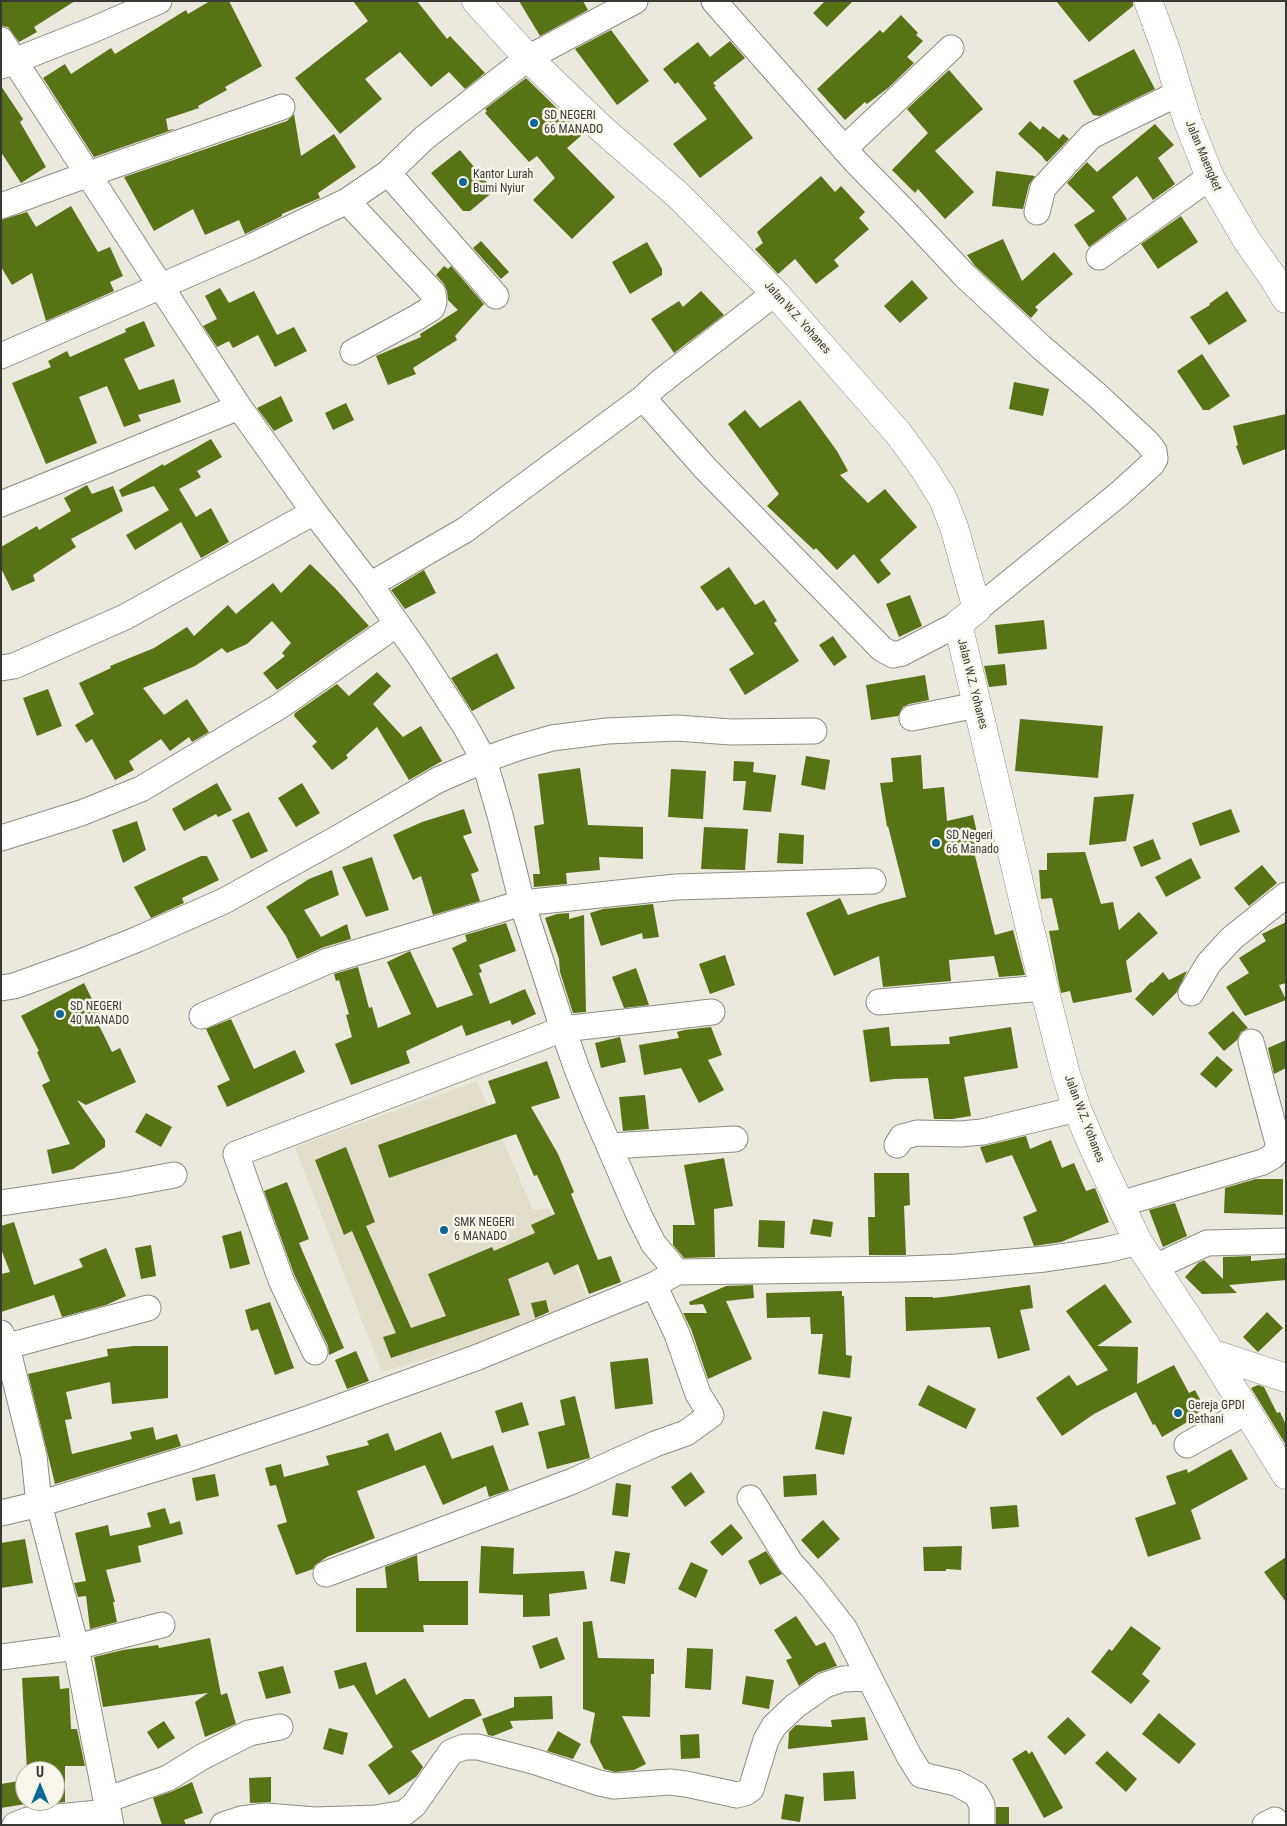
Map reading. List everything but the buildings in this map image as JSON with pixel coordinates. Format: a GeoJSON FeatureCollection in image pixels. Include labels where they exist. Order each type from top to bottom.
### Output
{"type":"FeatureCollection","features":[{"type":"Feature","properties":{"kind":"street"},"geometry":{"type":"LineString","coordinates":[[8,64],[159,1]]}},
{"type":"Feature","properties":{"kind":"street","name":"Jalan W.Z. Yohanes"},"geometry":{"type":"LineString","coordinates":[[476,1],[528,58],[602,129],[679,196],[775,293],[898,433],[943,499],[951,520],[967,616],[977,705],[1044,988],[1065,1071],[1077,1109],[1138,1242],[1211,1353],[1286,1476]]}},
{"type":"Feature","properties":{"kind":"street"},"geometry":{"type":"LineString","coordinates":[[1,356],[253,246],[347,200],[388,173],[424,138],[528,58],[635,1]]}},
{"type":"Feature","properties":{"kind":"street"},"geometry":{"type":"LineString","coordinates":[[643,398],[706,469],[882,649],[893,655],[902,653],[967,616],[1125,488],[1152,464],[1155,458],[1154,451],[1148,443],[965,276],[844,149],[714,1]]}},
{"type":"Feature","properties":{"kind":"street","name":"Jalan Maengket"},"geometry":{"type":"LineString","coordinates":[[1148,1],[1165,47],[1187,119],[1210,178],[1246,239],[1286,299]]}},
{"type":"Feature","properties":{"kind":"street"},"geometry":{"type":"LineString","coordinates":[[1,40],[8,64],[89,174],[239,407],[397,624],[465,726],[484,760],[522,903],[562,1029],[593,1109],[639,1216],[654,1242],[677,1272]]}},
{"type":"Feature","properties":{"kind":"street"},"geometry":{"type":"LineString","coordinates":[[844,149],[951,48]]}},
{"type":"Feature","properties":{"kind":"street"},"geometry":{"type":"LineString","coordinates":[[1037,212],[1043,188],[1091,136],[1179,93]]}},
{"type":"Feature","properties":{"kind":"street"},"geometry":{"type":"LineString","coordinates":[[1,206],[282,107]]}},
{"type":"Feature","properties":{"kind":"street"},"geometry":{"type":"LineString","coordinates":[[388,173],[496,296]]}},
{"type":"Feature","properties":{"kind":"street"},"geometry":{"type":"LineString","coordinates":[[1099,258],[1210,178]]}},
{"type":"Feature","properties":{"kind":"street"},"geometry":{"type":"LineString","coordinates":[[347,200],[432,293],[434,302],[432,308],[353,352]]}},
{"type":"Feature","properties":{"kind":"street"},"geometry":{"type":"LineString","coordinates":[[370,585],[465,530],[643,398],[658,383],[775,293]]}},
{"type":"Feature","properties":{"kind":"street"},"geometry":{"type":"LineString","coordinates":[[1,504],[239,407]]}},
{"type":"Feature","properties":{"kind":"street"},"geometry":{"type":"LineString","coordinates":[[1,668],[14,666],[125,618],[314,512]]}},
{"type":"Feature","properties":{"kind":"street"},"geometry":{"type":"LineString","coordinates":[[1,838],[81,813],[141,790],[280,706],[397,624]]}},
{"type":"Feature","properties":{"kind":"street"},"geometry":{"type":"LineString","coordinates":[[912,718],[977,705]]}},
{"type":"Feature","properties":{"kind":"street"},"geometry":{"type":"LineString","coordinates":[[1,988],[14,986],[70,967],[224,901],[438,780],[484,760],[552,738],[607,731],[677,728],[731,732],[814,731]]}},
{"type":"Feature","properties":{"kind":"street"},"geometry":{"type":"LineString","coordinates":[[202,1016],[328,962],[522,903],[676,887],[873,881]]}},
{"type":"Feature","properties":{"kind":"street"},"geometry":{"type":"LineString","coordinates":[[1191,993],[1209,963],[1232,938],[1286,895]]}},
{"type":"Feature","properties":{"kind":"street"},"geometry":{"type":"LineString","coordinates":[[879,1002],[1044,988]]}},
{"type":"Feature","properties":{"kind":"street"},"geometry":{"type":"LineString","coordinates":[[315,1352],[281,1280],[236,1154],[562,1029],[712,1012]]}},
{"type":"Feature","properties":{"kind":"street"},"geometry":{"type":"LineString","coordinates":[[1120,1204],[1263,1162],[1274,1156],[1278,1142],[1251,1042]]}},
{"type":"Feature","properties":{"kind":"street"},"geometry":{"type":"LineString","coordinates":[[897,1144],[902,1138],[917,1133],[961,1134],[982,1132],[1077,1109]]}},
{"type":"Feature","properties":{"kind":"street"},"geometry":{"type":"LineString","coordinates":[[609,1146],[735,1139]]}},
{"type":"Feature","properties":{"kind":"street"},"geometry":{"type":"LineString","coordinates":[[1,1203],[174,1175]]}},
{"type":"Feature","properties":{"kind":"street"},"geometry":{"type":"LineString","coordinates":[[1155,1267],[1207,1243],[1286,1241]]}},
{"type":"Feature","properties":{"kind":"street"},"geometry":{"type":"LineString","coordinates":[[1,1513],[39,1504],[194,1457],[310,1418],[478,1357],[654,1285],[677,1272],[956,1267],[1046,1259],[1106,1250],[1138,1242]]}},
{"type":"Feature","properties":{"kind":"street"},"geometry":{"type":"LineString","coordinates":[[326,1574],[573,1481],[655,1444],[686,1433],[707,1418],[711,1414],[698,1394],[677,1334],[654,1285]]}},
{"type":"Feature","properties":{"kind":"street"},"geometry":{"type":"LineString","coordinates":[[108,1812],[76,1647],[39,1504],[34,1456],[3,1343],[72,1330],[148,1308]]}},
{"type":"Feature","properties":{"kind":"street"},"geometry":{"type":"LineString","coordinates":[[1211,1353],[1286,1378]]}},
{"type":"Feature","properties":{"kind":"street"},"geometry":{"type":"LineString","coordinates":[[1187,1445],[1246,1412]]}},
{"type":"Feature","properties":{"kind":"street"},"geometry":{"type":"LineString","coordinates":[[750,1498],[790,1562],[844,1628],[921,1775],[956,1783],[976,1794],[982,1805],[982,1825]]}},
{"type":"Feature","properties":{"kind":"street"},"geometry":{"type":"LineString","coordinates":[[1,1657],[76,1647],[162,1625]]}},
{"type":"Feature","properties":{"kind":"street"},"geometry":{"type":"LineString","coordinates":[[223,1825],[241,1819],[266,1816],[315,1820],[376,1818],[404,1813],[414,1805],[451,1752],[464,1747],[478,1747],[536,1762],[599,1783],[614,1786],[670,1782],[737,1795],[751,1789],[766,1740],[774,1726],[795,1706],[824,1685],[843,1679],[869,1678]]}},
{"type":"Feature","properties":{"kind":"street"},"geometry":{"type":"LineString","coordinates":[[16,1825],[28,1820],[108,1812],[202,1757],[249,1734],[280,1727]]}},
{"type":"Feature","properties":{"kind":"shaded area","name":"SMK NEGERI 6 MANADO"},"geometry":{"type":"Polygon","coordinates":[[[477,1081],[533,1210],[549,1208],[573,1260],[595,1318],[515,1332],[382,1372],[295,1147],[477,1081]],[[483,1108],[378,1144],[389,1178],[495,1142],[483,1108]],[[346,1147],[315,1160],[344,1234],[375,1222],[346,1147]],[[548,1218],[531,1225],[554,1275],[548,1218]],[[522,1239],[500,1248],[513,1277],[535,1267],[522,1239]],[[374,1244],[360,1250],[392,1322],[406,1316],[374,1244]],[[492,1247],[429,1274],[506,1277],[492,1247]],[[513,1294],[384,1337],[391,1358],[520,1315],[513,1294]],[[546,1300],[531,1303],[537,1327],[552,1323],[546,1300]]]}},
{"type":"Feature","properties":{"kind":"place","name":"SD NEGERI 66 MANADO"},"geometry":{"type":"Point","coordinates":[534,123]}},
{"type":"Feature","properties":{"kind":"place","name":"Kantor Lurah Bumi Nyiur"},"geometry":{"type":"Point","coordinates":[463,182]}},
{"type":"Feature","properties":{"kind":"place","name":"SD Negeri 66 Manado"},"geometry":{"type":"Point","coordinates":[936,843]}},
{"type":"Feature","properties":{"kind":"place","name":"SD NEGERI 40 MANADO"},"geometry":{"type":"Point","coordinates":[60,1014]}},
{"type":"Feature","properties":{"kind":"place","name":"SMK NEGERI 6 MANADO"},"geometry":{"type":"Point","coordinates":[444,1230]}},
{"type":"Feature","properties":{"kind":"place","name":"Gereja GPDI Bethani"},"geometry":{"type":"Point","coordinates":[1178,1413]}}]}
